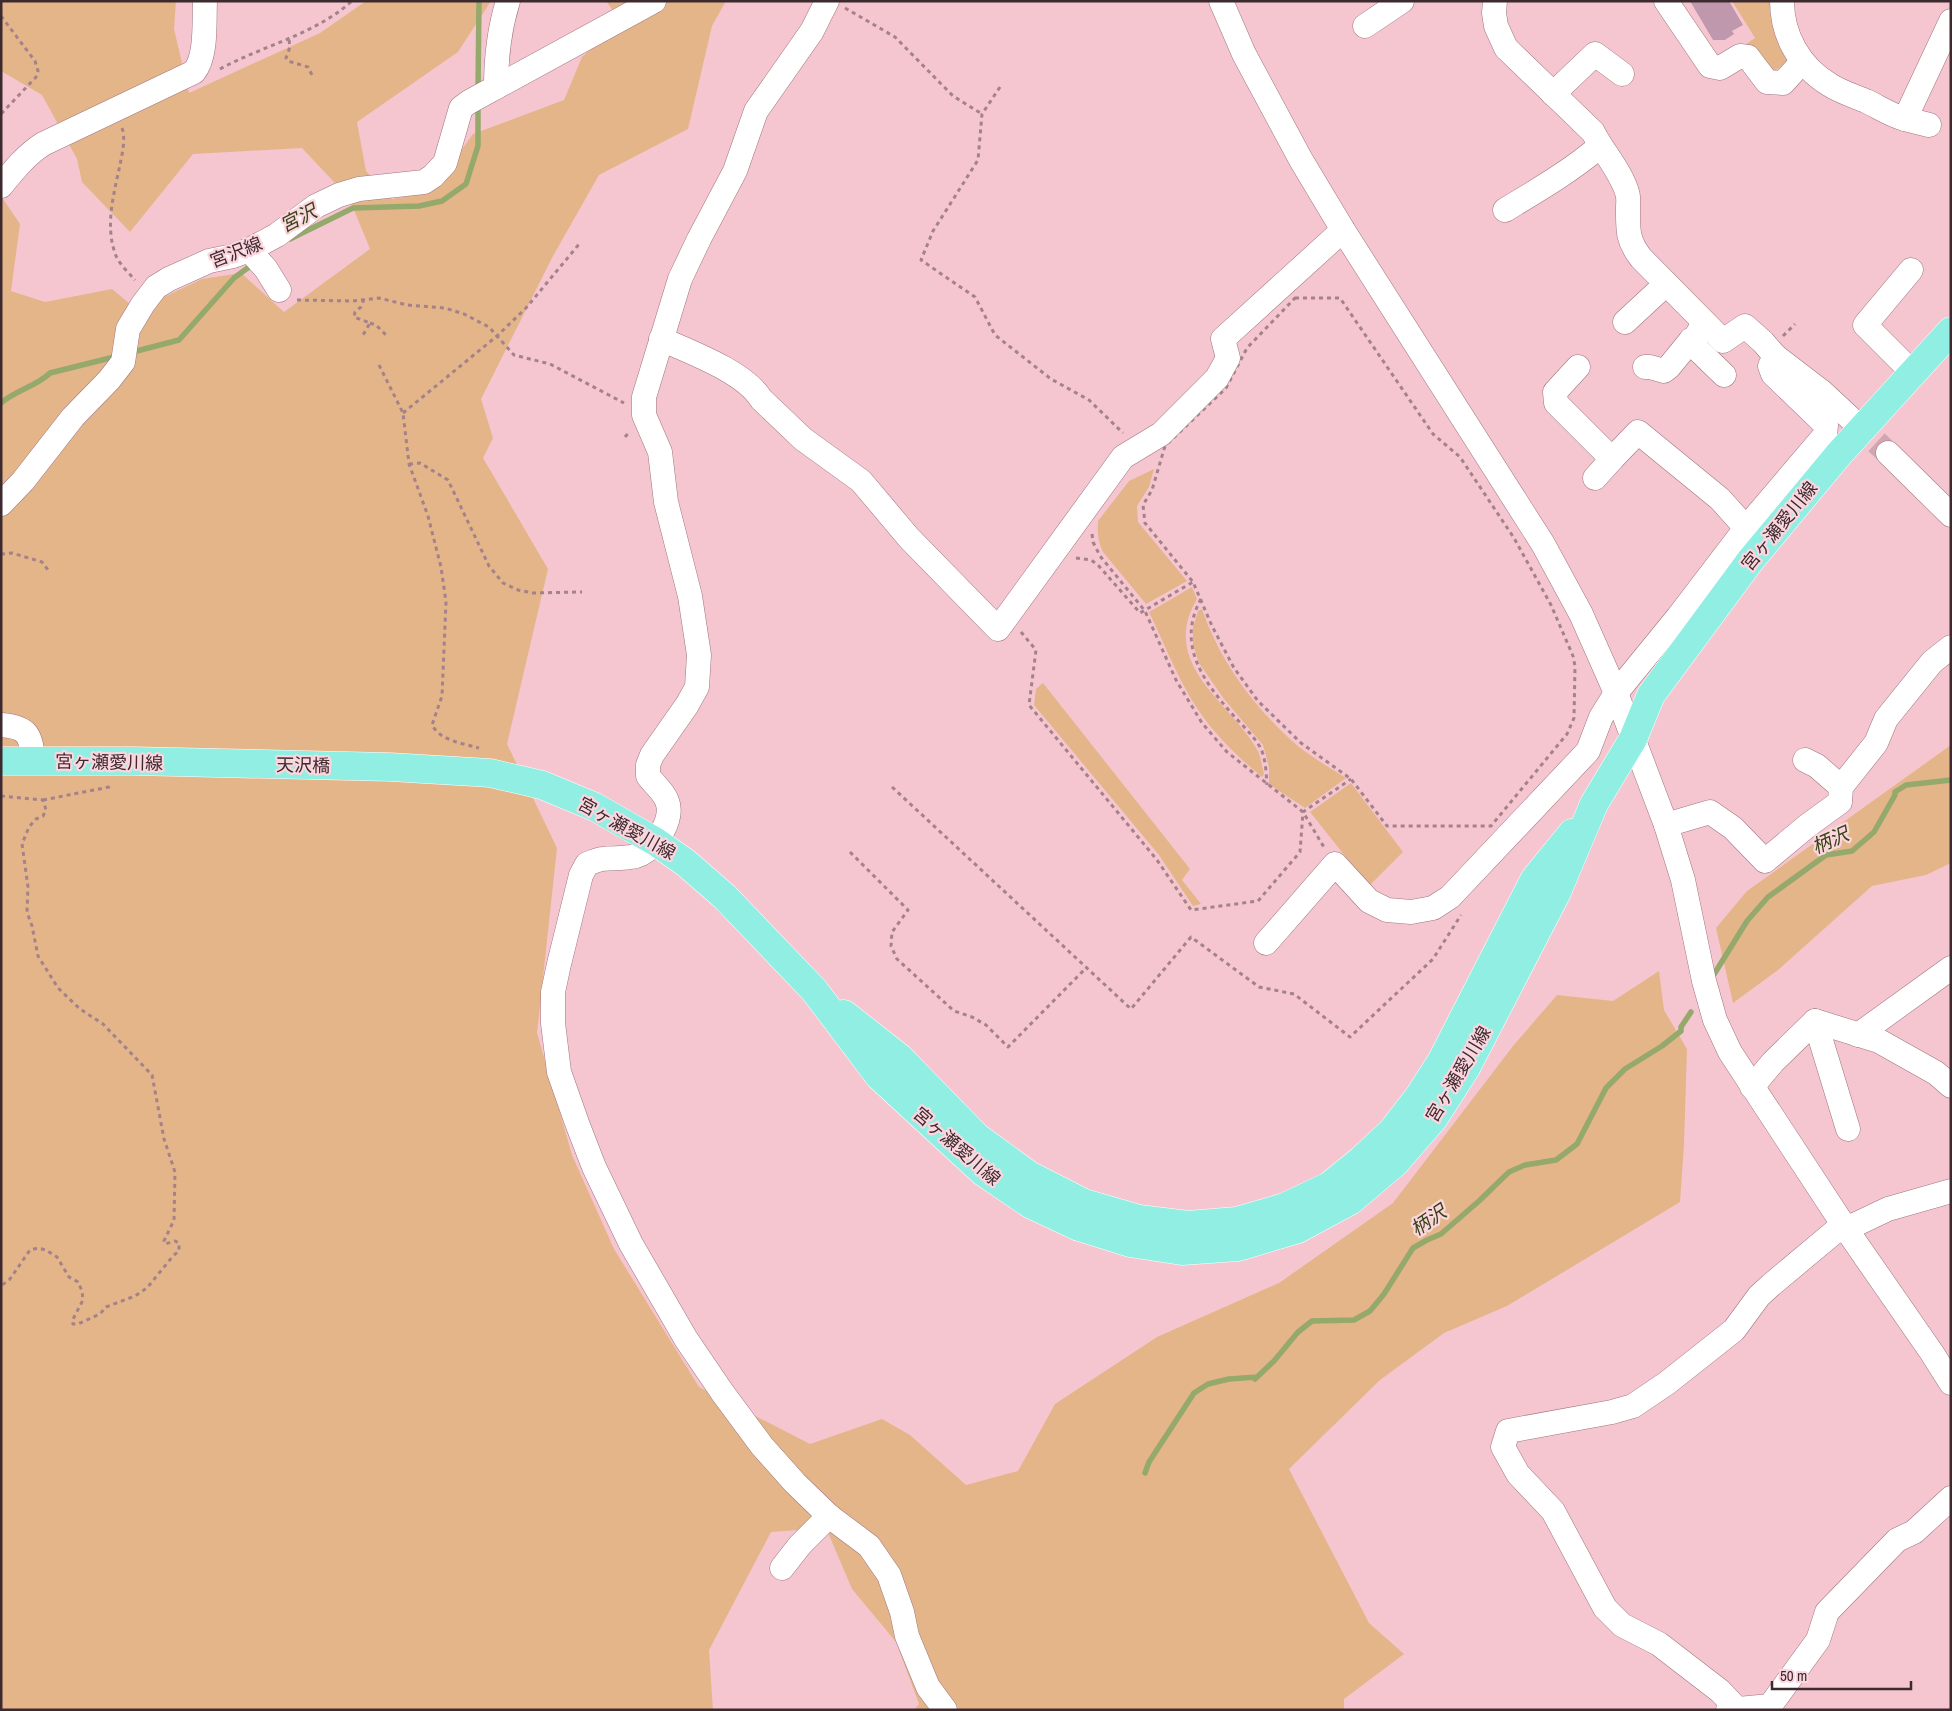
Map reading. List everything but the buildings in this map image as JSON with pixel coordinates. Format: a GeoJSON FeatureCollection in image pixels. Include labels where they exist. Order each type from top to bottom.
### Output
{"type":"FeatureCollection","features":[{"type":"Feature","properties":{"kind":"main road","name":"宮ヶ瀬愛川線"},"geometry":{"type":"LineString","coordinates":[[390,767],[490,773],[542,785],[595,807],[656,842],[686,862],[725,896],[814,990],[879,1076],[983,1172],[1030,1204],[1079,1227],[1130,1243],[1182,1251],[1238,1247],[1298,1229],[1350,1201],[1395,1163],[1434,1118],[1466,1068],[1557,892],[1594,804],[1633,739],[1651,695],[1750,561],[1835,441],[1913,373],[1951,332]]}},
{"type":"Feature","properties":{"kind":"main road","name":"宮ヶ瀬愛川線"},"geometry":{"type":"LineString","coordinates":[[1633,739],[1767,569],[1861,454],[1951,352]]}},
{"type":"Feature","properties":{"kind":"main road","name":"宮ヶ瀬愛川線"},"geometry":{"type":"LineString","coordinates":[[1,761],[216,764]]}},
{"type":"Feature","properties":{"kind":"main road","name":"天沢橋"},"geometry":{"type":"LineString","coordinates":[[216,764],[390,767]]}},
{"type":"Feature","properties":{"kind":"street"},"geometry":{"type":"LineString","coordinates":[[1,186],[31,151],[194,72],[200,65],[202,55],[204,1]]}},
{"type":"Feature","properties":{"kind":"street"},"geometry":{"type":"LineString","coordinates":[[496,87],[496,62],[500,32],[508,1]]}},
{"type":"Feature","properties":{"kind":"street","name":"宮沢線"},"geometry":{"type":"LineString","coordinates":[[1,504],[23,482],[73,417],[109,380],[123,362],[128,329],[156,287],[168,279],[209,261],[233,256],[249,250],[277,235],[316,206],[339,195],[359,189],[424,182],[433,176],[445,163],[461,108],[654,1]]}},
{"type":"Feature","properties":{"kind":"street"},"geometry":{"type":"LineString","coordinates":[[1373,14],[1402,1]]}},
{"type":"Feature","properties":{"kind":"street"},"geometry":{"type":"LineString","coordinates":[[1494,1],[1496,26],[1506,48],[1593,132],[1600,146],[1607,154],[1628,194],[1628,236],[1632,247],[1666,284],[1697,332],[1723,341],[1745,326],[1775,356],[1822,392],[1850,418]]}},
{"type":"Feature","properties":{"kind":"street"},"geometry":{"type":"LineString","coordinates":[[1666,1],[1710,66],[1720,68],[1740,56],[1748,58],[1767,82],[1783,83],[1802,62]]}},
{"type":"Feature","properties":{"kind":"street"},"geometry":{"type":"LineString","coordinates":[[1782,1],[1782,15],[1786,30],[1792,46],[1802,62],[1830,85],[1893,116],[1929,124]]}},
{"type":"Feature","properties":{"kind":"street"},"geometry":{"type":"LineString","coordinates":[[834,4],[756,111],[735,171],[698,238],[680,279],[644,397],[644,415],[660,452],[666,502],[690,596],[698,656],[697,687],[687,705],[652,755],[648,765],[648,776],[666,799],[670,808],[666,823],[656,842],[642,854],[622,859],[604,859],[587,864],[581,875],[553,992],[553,1023],[559,1072],[576,1123],[594,1167],[631,1244],[686,1339],[762,1446],[795,1483],[829,1516],[869,1546],[889,1575],[902,1612],[907,1636],[928,1687],[939,1707]]}},
{"type":"Feature","properties":{"kind":"street"},"geometry":{"type":"LineString","coordinates":[[1229,5],[1244,54],[1274,112],[1343,230],[1543,544],[1581,614],[1616,692],[1666,825],[1682,880],[1704,981],[1715,1020],[1730,1052],[1951,1384]]}},
{"type":"Feature","properties":{"kind":"street"},"geometry":{"type":"LineString","coordinates":[[1904,119],[1951,21]]}},
{"type":"Feature","properties":{"kind":"street"},"geometry":{"type":"LineString","coordinates":[[1553,94],[1595,54],[1622,74]]}},
{"type":"Feature","properties":{"kind":"street"},"geometry":{"type":"LineString","coordinates":[[1512,198],[1588,157],[1600,146]]}},
{"type":"Feature","properties":{"kind":"street"},"geometry":{"type":"LineString","coordinates":[[661,339],[710,361],[737,376],[803,438],[861,481],[909,538],[998,629],[1123,457],[1161,434],[1217,378],[1228,358],[1223,339],[1343,230]]}},
{"type":"Feature","properties":{"kind":"street"},"geometry":{"type":"LineString","coordinates":[[249,250],[266,269],[280,290]]}},
{"type":"Feature","properties":{"kind":"street"},"geometry":{"type":"LineString","coordinates":[[1899,278],[1865,325],[1913,373]]}},
{"type":"Feature","properties":{"kind":"street"},"geometry":{"type":"LineString","coordinates":[[1625,322],[1666,284]]}},
{"type":"Feature","properties":{"kind":"street"},"geometry":{"type":"LineString","coordinates":[[1645,367],[1650,366],[1664,370],[1697,332]]}},
{"type":"Feature","properties":{"kind":"street"},"geometry":{"type":"LineString","coordinates":[[1697,332],[1693,346],[1724,375]]}},
{"type":"Feature","properties":{"kind":"street"},"geometry":{"type":"LineString","coordinates":[[1266,943],[1335,864],[1369,900],[1387,910],[1411,912],[1433,908],[1450,896],[1588,751],[1601,717],[1616,692],[1678,617],[1746,528],[1835,441],[1826,425],[1773,374],[1770,366],[1775,356]]}},
{"type":"Feature","properties":{"kind":"street"},"geometry":{"type":"LineString","coordinates":[[1567,372],[1556,392],[1556,403],[1612,459]]}},
{"type":"Feature","properties":{"kind":"street"},"geometry":{"type":"LineString","coordinates":[[1595,478],[1638,432],[1687,461],[1746,528]]}},
{"type":"Feature","properties":{"kind":"street"},"geometry":{"type":"LineString","coordinates":[[1888,453],[1951,515]]}},
{"type":"Feature","properties":{"kind":"street"},"geometry":{"type":"LineString","coordinates":[[1666,825],[1710,812],[1733,828],[1765,861],[1807,826],[1840,802],[1841,787],[1876,743],[1886,719],[1932,662],[1948,654]]}},
{"type":"Feature","properties":{"kind":"street"},"geometry":{"type":"LineString","coordinates":[[1,725],[14,726],[24,730],[31,740],[33,761]]}},
{"type":"Feature","properties":{"kind":"street"},"geometry":{"type":"LineString","coordinates":[[1805,760],[1817,766],[1841,787]]}},
{"type":"Feature","properties":{"kind":"street"},"geometry":{"type":"LineString","coordinates":[[1858,1035],[1951,968]]}},
{"type":"Feature","properties":{"kind":"street"},"geometry":{"type":"LineString","coordinates":[[1752,1087],[1773,1062],[1815,1021]]}},
{"type":"Feature","properties":{"kind":"street"},"geometry":{"type":"LineString","coordinates":[[1815,1021],[1878,1041],[1936,1073],[1951,1086]]}},
{"type":"Feature","properties":{"kind":"street"},"geometry":{"type":"LineString","coordinates":[[1815,1021],[1848,1129]]}},
{"type":"Feature","properties":{"kind":"street"},"geometry":{"type":"LineString","coordinates":[[1951,1191],[1888,1209],[1845,1226],[1759,1296],[1734,1330],[1660,1388],[1633,1406],[1612,1412],[1508,1432],[1503,1447],[1518,1474],[1553,1511],[1606,1608],[1622,1625],[1659,1644],[1720,1691],[1734,1710],[1770,1706],[1818,1640],[1827,1612],[1871,1555],[1914,1532],[1951,1498]]}},
{"type":"Feature","properties":{"kind":"street"},"geometry":{"type":"LineString","coordinates":[[782,1568],[800,1545],[829,1516]]}},
{"type":"Feature","properties":{"kind":"path"},"geometry":{"type":"LineString","coordinates":[[200,65],[220,69],[238,59],[288,40],[323,23],[352,1]]}},
{"type":"Feature","properties":{"kind":"path"},"geometry":{"type":"LineString","coordinates":[[834,4],[895,37],[953,96],[982,114]]}},
{"type":"Feature","properties":{"kind":"path"},"geometry":{"type":"LineString","coordinates":[[1,16],[35,62],[38,76],[1,114]]}},
{"type":"Feature","properties":{"kind":"path"},"geometry":{"type":"LineString","coordinates":[[288,40],[290,47],[286,58],[288,62],[308,67],[312,75]]}},
{"type":"Feature","properties":{"kind":"path"},"geometry":{"type":"LineString","coordinates":[[1000,87],[982,114],[978,160],[933,231],[921,260],[975,297],[995,335],[1051,378],[1089,400],[1138,447]]}},
{"type":"Feature","properties":{"kind":"path"},"geometry":{"type":"LineString","coordinates":[[114,110],[124,134],[111,208],[112,238],[115,254],[140,286],[151,294]]}},
{"type":"Feature","properties":{"kind":"path"},"geometry":{"type":"LineString","coordinates":[[403,414],[497,336],[526,308],[580,243]]}},
{"type":"Feature","properties":{"kind":"path"},"geometry":{"type":"LineString","coordinates":[[280,290],[291,300],[321,301],[379,298],[407,305],[445,308],[464,314],[489,327],[514,355],[550,364],[634,408],[644,411]]}},
{"type":"Feature","properties":{"kind":"path"},"geometry":{"type":"LineString","coordinates":[[1296,298],[1340,298],[1433,434],[1460,457],[1514,538],[1551,605],[1573,656],[1575,666],[1574,718],[1567,734],[1491,826],[1387,826],[1351,779],[1300,743],[1258,701],[1234,668],[1212,626],[1193,582],[1145,524],[1143,505],[1152,490],[1165,446],[1226,388],[1247,348],[1296,298]]}},
{"type":"Feature","properties":{"kind":"path"},"geometry":{"type":"LineString","coordinates":[[364,300],[361,307],[355,312],[354,317],[376,325],[386,335]]}},
{"type":"Feature","properties":{"kind":"path"},"geometry":{"type":"LineString","coordinates":[[364,338],[363,335],[370,323]]}},
{"type":"Feature","properties":{"kind":"path"},"geometry":{"type":"LineString","coordinates":[[379,365],[403,414],[409,464],[428,516],[441,567],[446,602],[442,696],[432,725],[437,733],[443,737],[488,750]]}},
{"type":"Feature","properties":{"kind":"path"},"geometry":{"type":"LineString","coordinates":[[1152,466],[1161,462]]}},
{"type":"Feature","properties":{"kind":"path"},"geometry":{"type":"LineString","coordinates":[[409,464],[420,463],[448,480],[489,566],[502,582],[518,590],[533,593],[582,592]]}},
{"type":"Feature","properties":{"kind":"path"},"geometry":{"type":"LineString","coordinates":[[1091,530],[1093,542],[1100,556],[1145,611],[1176,680],[1202,722],[1227,752],[1303,812],[1335,864]]}},
{"type":"Feature","properties":{"kind":"path"},"geometry":{"type":"LineString","coordinates":[[1,554],[12,552],[42,562],[48,570]]}},
{"type":"Feature","properties":{"kind":"path"},"geometry":{"type":"LineString","coordinates":[[1069,559],[1091,560],[1098,565],[1140,613],[1193,582]]}},
{"type":"Feature","properties":{"kind":"path"},"geometry":{"type":"LineString","coordinates":[[1201,599],[1194,611],[1190,626],[1191,645],[1197,664],[1221,701],[1261,748],[1266,767],[1267,785]]}},
{"type":"Feature","properties":{"kind":"path"},"geometry":{"type":"LineString","coordinates":[[1017,627],[1036,650],[1029,705],[1156,860],[1191,910],[1258,902],[1300,852],[1303,812]]}},
{"type":"Feature","properties":{"kind":"path"},"geometry":{"type":"LineString","coordinates":[[1,796],[43,800],[109,787],[133,762]]}},
{"type":"Feature","properties":{"kind":"path"},"geometry":{"type":"LineString","coordinates":[[1303,812],[1351,779]]}},
{"type":"Feature","properties":{"kind":"path"},"geometry":{"type":"LineString","coordinates":[[892,787],[1130,1009],[1191,937],[1259,987],[1294,994],[1350,1036],[1433,959],[1466,909]]}},
{"type":"Feature","properties":{"kind":"path"},"geometry":{"type":"LineString","coordinates":[[1,1286],[10,1279],[30,1250],[38,1248],[46,1250],[57,1258],[69,1277],[78,1282],[83,1300],[72,1321],[73,1324],[78,1324],[100,1314],[106,1307],[128,1299],[147,1288],[179,1251],[179,1243],[175,1241],[165,1244],[164,1241],[174,1220],[175,1172],[164,1138],[152,1075],[103,1024],[80,1009],[58,988],[38,956],[27,912],[28,887],[22,844],[29,827],[36,819],[43,816],[46,810],[43,800]]}},
{"type":"Feature","properties":{"kind":"path"},"geometry":{"type":"LineString","coordinates":[[850,852],[908,910],[892,932],[890,946],[897,959],[954,1010],[986,1025],[1008,1047],[1086,968]]}},
{"type":"Feature","properties":{"kind":"shaded area"},"geometry":{"type":"Polygon","coordinates":[[[1,1],[176,1],[174,29],[189,93],[320,33],[366,1],[491,1],[458,52],[357,122],[366,171],[392,199],[431,192],[473,134],[564,100],[582,57],[621,22],[606,1],[726,1],[712,26],[688,129],[599,175],[553,256],[481,399],[493,438],[483,458],[548,569],[507,744],[557,848],[537,1033],[572,1155],[614,1249],[699,1387],[810,1444],[882,1419],[910,1435],[966,1485],[1018,1471],[1055,1404],[1157,1337],[1279,1283],[1393,1203],[1513,1046],[1557,995],[1613,1001],[1659,971],[1664,1010],[1687,1049],[1680,1202],[1507,1306],[1444,1333],[1380,1380],[1289,1469],[1369,1623],[1404,1654],[1344,1699],[1344,1710],[914,1710],[919,1704],[896,1642],[852,1589],[826,1528],[771,1532],[709,1650],[713,1710],[1,1710],[1,196],[20,224],[11,291],[45,302],[112,289],[142,314],[164,297],[202,279],[241,273],[284,312],[370,249],[349,198],[302,148],[193,154],[130,232],[82,182],[77,159],[42,95],[1,71],[1,1]]]}},
{"type":"Feature","properties":{"kind":"shaded area"},"geometry":{"type":"Polygon","coordinates":[[[1732,1],[1777,1],[1792,57],[1774,72],[1768,72],[1746,44],[1755,38],[1732,1]]]}},
{"type":"Feature","properties":{"kind":"shaded area"},"geometry":{"type":"Polygon","coordinates":[[[1154,469],[1149,487],[1137,506],[1138,522],[1187,581],[1146,604],[1103,552],[1099,541],[1098,521],[1129,481],[1154,469]]]}},
{"type":"Feature","properties":{"kind":"shaded area"},"geometry":{"type":"Polygon","coordinates":[[[1192,587],[1197,599],[1187,622],[1186,644],[1192,663],[1203,681],[1246,733],[1258,751],[1264,774],[1262,777],[1226,744],[1198,710],[1175,669],[1149,612],[1192,587]]]}},
{"type":"Feature","properties":{"kind":"shaded area"},"geometry":{"type":"Polygon","coordinates":[[[1202,609],[1229,666],[1254,701],[1298,746],[1346,778],[1305,808],[1269,784],[1269,767],[1263,745],[1224,699],[1199,663],[1193,645],[1193,627],[1198,611],[1202,609]]]}},
{"type":"Feature","properties":{"kind":"shaded area"},"geometry":{"type":"Polygon","coordinates":[[[1043,683],[1190,869],[1182,880],[1201,904],[1193,906],[1159,855],[1034,705],[1036,689],[1043,683]]]}},
{"type":"Feature","properties":{"kind":"shaded area"},"geometry":{"type":"Polygon","coordinates":[[[1951,745],[1951,863],[1926,875],[1872,886],[1778,970],[1733,1003],[1716,928],[1747,891],[1951,745]]]}},
{"type":"Feature","properties":{"kind":"shaded area"},"geometry":{"type":"Polygon","coordinates":[[[1351,783],[1403,852],[1369,886],[1310,812],[1351,783]]]}},
{"type":"Feature","properties":{"kind":"waterway","name":"宮沢"},"geometry":{"type":"LineString","coordinates":[[478,91],[479,1]]}},
{"type":"Feature","properties":{"kind":"waterway","name":"宮沢"},"geometry":{"type":"LineString","coordinates":[[290,239],[353,208],[419,206],[442,201],[466,184],[478,146],[478,103]]}},
{"type":"Feature","properties":{"kind":"waterway","name":"宮沢"},"geometry":{"type":"LineString","coordinates":[[129,353],[179,340],[234,278],[253,264]]}},
{"type":"Feature","properties":{"kind":"waterway","name":"宮沢"},"geometry":{"type":"LineString","coordinates":[[1,403],[50,373],[118,356]]}},
{"type":"Feature","properties":{"kind":"waterway","name":"柄沢"},"geometry":{"type":"LineString","coordinates":[[1713,976],[1747,921],[1768,897],[1826,855],[1852,851],[1874,832],[1895,792],[1906,785],[1951,780]]}},
{"type":"Feature","properties":{"kind":"waterway","name":"柄沢"},"geometry":{"type":"LineString","coordinates":[[1145,1473],[1149,1462],[1194,1393],[1208,1384],[1229,1379],[1257,1377],[1255,1379],[1274,1361],[1298,1332],[1312,1321],[1354,1320],[1370,1311],[1384,1294],[1413,1248],[1441,1234],[1509,1172],[1525,1165],[1556,1160],[1577,1144],[1606,1088],[1625,1069],[1662,1046],[1681,1031],[1681,1027],[1691,1012]]}},
{"type":"Feature","properties":{"kind":"tunnel"},"geometry":{"type":"LineString","coordinates":[[1850,418],[1888,453]]}}]}
